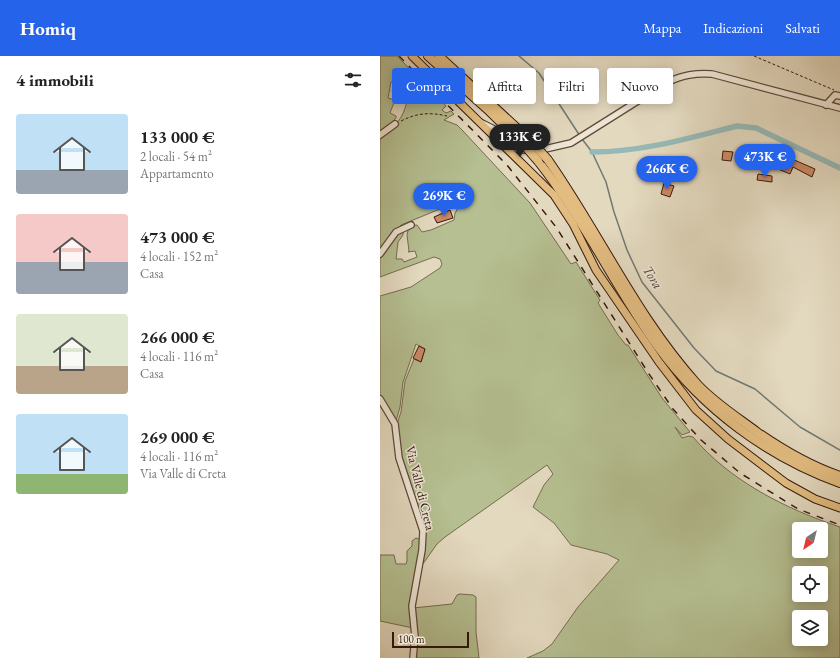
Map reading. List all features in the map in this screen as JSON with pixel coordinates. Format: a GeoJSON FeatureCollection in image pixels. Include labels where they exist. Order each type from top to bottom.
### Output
{"type":"FeatureCollection","features":[{"type":"Feature","properties":{"kind":"highway"},"geometry":{"type":"LineString","coordinates":[[428,56],[487,109],[548,160],[584,213],[642,311],[661,339],[699,385],[724,408],[776,446],[814,466],[840,476]]}},
{"type":"Feature","properties":{"kind":"highway"},"geometry":{"type":"LineString","coordinates":[[439,56],[528,144],[538,161],[565,197],[659,348],[698,394],[724,417],[758,441],[808,470],[840,483]]}},
{"type":"Feature","properties":{"kind":"main road"},"geometry":{"type":"LineString","coordinates":[[412,56],[554,195],[573,224],[596,270],[659,362],[696,410],[728,439],[786,483],[815,499],[840,508]]}},
{"type":"Feature","properties":{"kind":"street"},"geometry":{"type":"LineString","coordinates":[[479,121],[494,128],[517,149],[545,149],[570,142],[668,82],[691,74],[712,74],[840,108]]}},
{"type":"Feature","properties":{"kind":"street"},"geometry":{"type":"LineString","coordinates":[[826,105],[835,95],[839,94]]}},
{"type":"Feature","properties":{"kind":"street"},"geometry":{"type":"LineString","coordinates":[[380,135],[395,124]]}},
{"type":"Feature","properties":{"kind":"street"},"geometry":{"type":"LineString","coordinates":[[380,254],[396,232],[411,225]]}},
{"type":"Feature","properties":{"kind":"street","name":"Via Valle di Creta"},"geometry":{"type":"LineString","coordinates":[[380,399],[394,424],[399,458],[422,531],[422,550],[412,606],[415,637],[413,658]]}},
{"type":"Feature","properties":{"kind":"path"},"geometry":{"type":"LineString","coordinates":[[754,56],[839,94]]}},
{"type":"Feature","properties":{"kind":"path"},"geometry":{"type":"LineString","coordinates":[[395,124],[413,115],[429,112],[447,116]]}},
{"type":"Feature","properties":{"kind":"green space"},"geometry":{"type":"Polygon","coordinates":[[[380,56],[397,56],[409,68],[392,68],[392,82],[388,98],[392,99],[392,104],[393,104],[390,113],[396,116],[396,118],[380,134],[380,56]]]}},
{"type":"Feature","properties":{"kind":"green space"},"geometry":{"type":"Polygon","coordinates":[[[406,104],[444,104],[446,106],[442,110],[446,113],[451,111],[454,114],[444,120],[457,125],[530,203],[571,264],[576,262],[600,300],[598,303],[618,335],[626,345],[628,345],[662,398],[690,432],[682,435],[675,427],[682,438],[689,436],[693,437],[724,467],[760,492],[799,512],[826,522],[792,522],[792,558],[828,558],[828,523],[840,527],[840,658],[527,658],[543,651],[552,644],[578,607],[619,560],[607,554],[571,545],[554,523],[533,507],[544,485],[553,474],[547,465],[445,537],[437,544],[420,568],[423,541],[401,461],[396,427],[401,412],[405,381],[414,359],[421,362],[425,349],[416,344],[403,382],[400,407],[396,421],[380,399],[380,296],[411,287],[440,268],[442,264],[440,259],[434,257],[380,277],[380,251],[403,227],[403,235],[398,242],[396,259],[402,259],[404,262],[417,257],[415,251],[408,252],[407,235],[409,226],[417,225],[422,232],[431,230],[454,220],[455,213],[458,208],[452,204],[401,225],[380,248],[380,137],[397,123],[406,104]]]}},
{"type":"Feature","properties":{"kind":"green space"},"geometry":{"type":"Polygon","coordinates":[[[416,538],[421,540],[419,562],[410,606],[413,628],[380,621],[380,555],[394,555],[396,564],[406,564],[407,551],[412,546],[412,541],[416,538]]]}},
{"type":"Feature","properties":{"kind":"green space"},"geometry":{"type":"Polygon","coordinates":[[[457,595],[473,595],[476,597],[476,632],[479,658],[415,658],[413,608],[452,604],[457,595]]]}},
{"type":"Feature","properties":{"kind":"building"},"geometry":{"type":"Polygon","coordinates":[[[723,151],[733,152],[731,161],[722,160],[723,151]]]}},
{"type":"Feature","properties":{"kind":"building"},"geometry":{"type":"Polygon","coordinates":[[[775,156],[791,162],[792,159],[815,169],[812,177],[793,167],[790,174],[771,166],[775,156]]]}},
{"type":"Feature","properties":{"kind":"building"},"geometry":{"type":"Polygon","coordinates":[[[758,174],[772,176],[772,182],[757,180],[758,174]]]}},
{"type":"Feature","properties":{"kind":"building"},"geometry":{"type":"Polygon","coordinates":[[[664,183],[674,186],[670,197],[661,194],[664,183]]]}},
{"type":"Feature","properties":{"kind":"building"},"geometry":{"type":"Polygon","coordinates":[[[450,210],[453,218],[437,223],[434,217],[450,210]]]}},
{"type":"Feature","properties":{"kind":"building"},"geometry":{"type":"Polygon","coordinates":[[[419,346],[425,349],[421,362],[413,358],[419,346]]]}},
{"type":"Feature","properties":{"kind":"waterway","name":"Tora"},"geometry":{"type":"LineString","coordinates":[[519,56],[539,73],[580,136]]}},
{"type":"Feature","properties":{"kind":"waterway"},"geometry":{"type":"LineString","coordinates":[[592,152],[629,150],[647,147],[683,140],[737,126],[756,128],[840,168]]}},
{"type":"Feature","properties":{"kind":"waterway","name":"Tora"},"geometry":{"type":"LineString","coordinates":[[582,139],[592,152],[606,182],[614,212],[627,250],[642,282],[694,348],[716,371],[755,389],[800,427],[840,450]]}},
{"type":"Feature","properties":{"kind":"railway"},"geometry":{"type":"LineString","coordinates":[[399,56],[507,165],[556,227],[649,374],[673,409],[701,440],[740,473],[798,509],[840,525]]}}]}
